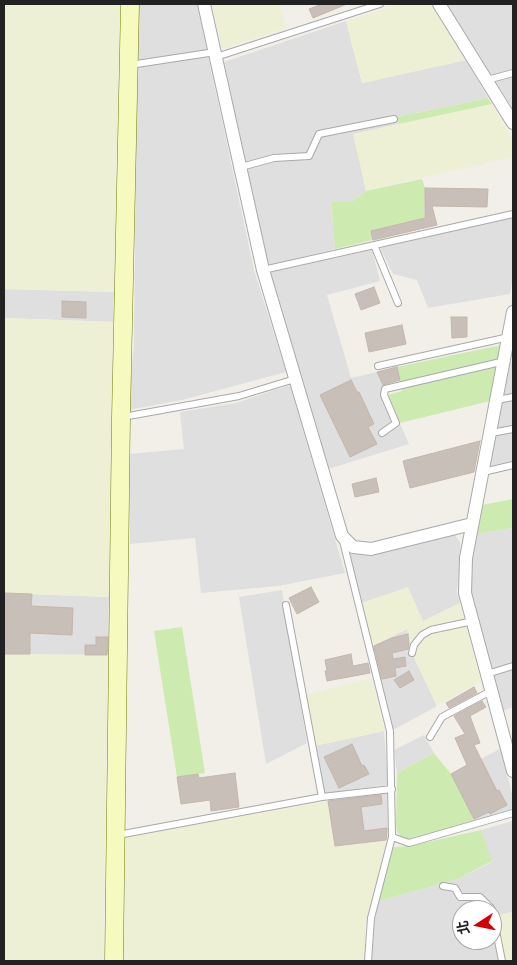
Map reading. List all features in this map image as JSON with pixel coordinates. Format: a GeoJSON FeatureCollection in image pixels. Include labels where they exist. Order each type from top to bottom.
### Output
{"type":"FeatureCollection","features":[{"type":"Feature","properties":{"kind":"street"},"geometry":{"type":"LineString","coordinates":[[114,961],[121,417],[130,4]]}},
{"type":"Feature","properties":{"kind":"street"},"geometry":{"type":"LineString","coordinates":[[204,4],[263,270],[342,536],[353,547],[371,549],[472,524]]}},
{"type":"Feature","properties":{"kind":"street"},"geometry":{"type":"LineString","coordinates":[[439,4],[513,123]]}},
{"type":"Feature","properties":{"kind":"street"},"geometry":{"type":"LineString","coordinates":[[513,312],[505,362],[466,558],[465,593],[491,690],[511,751],[513,771]]}},
{"type":"Feature","properties":{"kind":"lane"},"geometry":{"type":"LineString","coordinates":[[130,65],[216,55],[380,4]]}},
{"type":"Feature","properties":{"kind":"lane"},"geometry":{"type":"LineString","coordinates":[[487,80],[513,73]]}},
{"type":"Feature","properties":{"kind":"lane"},"geometry":{"type":"LineString","coordinates":[[240,167],[274,158],[309,156],[319,134],[394,119]]}},
{"type":"Feature","properties":{"kind":"lane"},"geometry":{"type":"LineString","coordinates":[[263,270],[513,214]]}},
{"type":"Feature","properties":{"kind":"lane"},"geometry":{"type":"LineString","coordinates":[[374,245],[398,303]]}},
{"type":"Feature","properties":{"kind":"lane"},"geometry":{"type":"LineString","coordinates":[[378,366],[509,337]]}},
{"type":"Feature","properties":{"kind":"lane"},"geometry":{"type":"LineString","coordinates":[[382,433],[396,423],[384,395],[385,390],[505,362]]}},
{"type":"Feature","properties":{"kind":"lane"},"geometry":{"type":"LineString","coordinates":[[121,417],[238,396],[295,379]]}},
{"type":"Feature","properties":{"kind":"lane"},"geometry":{"type":"LineString","coordinates":[[497,400],[513,397]]}},
{"type":"Feature","properties":{"kind":"lane"},"geometry":{"type":"LineString","coordinates":[[491,433],[513,429]]}},
{"type":"Feature","properties":{"kind":"lane"},"geometry":{"type":"LineString","coordinates":[[483,472],[513,465]]}},
{"type":"Feature","properties":{"kind":"lane"},"geometry":{"type":"LineString","coordinates":[[342,536],[390,732],[392,837],[371,918],[368,961]]}},
{"type":"Feature","properties":{"kind":"lane"},"geometry":{"type":"LineString","coordinates":[[286,605],[322,797]]}},
{"type":"Feature","properties":{"kind":"lane"},"geometry":{"type":"LineString","coordinates":[[412,653],[414,645],[422,635],[431,630],[472,621]]}},
{"type":"Feature","properties":{"kind":"lane"},"geometry":{"type":"LineString","coordinates":[[487,674],[513,666]]}},
{"type":"Feature","properties":{"kind":"lane"},"geometry":{"type":"LineString","coordinates":[[430,738],[442,717],[491,690]]}},
{"type":"Feature","properties":{"kind":"lane"},"geometry":{"type":"LineString","coordinates":[[117,835],[322,797],[392,789]]}},
{"type":"Feature","properties":{"kind":"lane"},"geometry":{"type":"LineString","coordinates":[[392,837],[409,843],[513,813]]}},
{"type":"Feature","properties":{"kind":"lane"},"geometry":{"type":"LineString","coordinates":[[442,886],[455,888],[460,897],[480,897],[483,900]]}},
{"type":"Feature","properties":{"kind":"shaded area"},"geometry":{"type":"Polygon","coordinates":[[[137,4],[197,4],[254,270],[286,372],[182,400],[128,410],[134,345],[137,4]]]}},
{"type":"Feature","properties":{"kind":"shaded area"},"geometry":{"type":"Polygon","coordinates":[[[446,4],[513,4],[513,109],[446,4]]]}},
{"type":"Feature","properties":{"kind":"shaded area"},"geometry":{"type":"Polygon","coordinates":[[[346,21],[362,83],[466,60],[488,98],[397,117],[399,124],[354,134],[366,191],[351,202],[331,202],[335,249],[268,265],[224,62],[346,21]]]}},
{"type":"Feature","properties":{"kind":"shaded area"},"geometry":{"type":"Polygon","coordinates":[[[513,217],[513,276],[510,294],[428,308],[417,280],[393,274],[380,248],[513,217]]]}},
{"type":"Feature","properties":{"kind":"shaded area"},"geometry":{"type":"Polygon","coordinates":[[[372,250],[380,281],[327,295],[351,378],[377,372],[409,444],[325,470],[268,273],[372,250]]]}},
{"type":"Feature","properties":{"kind":"shaded area"},"geometry":{"type":"Polygon","coordinates":[[[4,289],[114,292],[113,322],[4,318],[4,289]]]}},
{"type":"Feature","properties":{"kind":"shaded area"},"geometry":{"type":"Polygon","coordinates":[[[513,362],[513,461],[489,466],[508,364],[513,362]]]}},
{"type":"Feature","properties":{"kind":"shaded area"},"geometry":{"type":"Polygon","coordinates":[[[290,385],[345,573],[278,586],[201,593],[195,538],[130,544],[129,454],[184,449],[180,412],[236,403],[290,385]]]}},
{"type":"Feature","properties":{"kind":"shaded area"},"geometry":{"type":"Polygon","coordinates":[[[513,528],[513,707],[503,711],[470,591],[471,557],[476,534],[513,528]]]}},
{"type":"Feature","properties":{"kind":"shaded area"},"geometry":{"type":"Polygon","coordinates":[[[450,534],[455,535],[460,542],[461,553],[457,592],[460,603],[423,621],[361,603],[351,562],[351,554],[369,555],[450,534]]]}},
{"type":"Feature","properties":{"kind":"shaded area"},"geometry":{"type":"Polygon","coordinates":[[[282,590],[307,743],[266,764],[239,597],[282,590]]]}},
{"type":"Feature","properties":{"kind":"shaded area"},"geometry":{"type":"Polygon","coordinates":[[[4,593],[109,597],[108,655],[4,654],[4,593]]]}},
{"type":"Feature","properties":{"kind":"shaded area"},"geometry":{"type":"Polygon","coordinates":[[[407,629],[410,649],[437,706],[393,730],[372,646],[407,629]]]}},
{"type":"Feature","properties":{"kind":"shaded area"},"geometry":{"type":"Polygon","coordinates":[[[384,731],[388,783],[386,785],[323,794],[314,746],[384,731]]]}},
{"type":"Feature","properties":{"kind":"shaded area"},"geometry":{"type":"Polygon","coordinates":[[[424,735],[434,753],[397,773],[394,750],[424,735]]]}},
{"type":"Feature","properties":{"kind":"shaded area"},"geometry":{"type":"Polygon","coordinates":[[[500,749],[513,797],[513,809],[475,821],[451,774],[500,749]]]}},
{"type":"Feature","properties":{"kind":"shaded area"},"geometry":{"type":"Polygon","coordinates":[[[385,792],[387,795],[388,839],[335,846],[328,801],[385,792]]]}},
{"type":"Feature","properties":{"kind":"shaded area"},"geometry":{"type":"Polygon","coordinates":[[[513,821],[513,912],[502,915],[502,900],[452,900],[452,950],[497,950],[499,961],[371,961],[375,917],[379,901],[458,879],[492,862],[481,830],[513,821]]]}},
{"type":"Feature","properties":{"kind":"green space"},"geometry":{"type":"Polygon","coordinates":[[[4,4],[120,4],[114,292],[4,289],[4,4]]]}},
{"type":"Feature","properties":{"kind":"green space"},"geometry":{"type":"Polygon","coordinates":[[[212,4],[279,4],[287,28],[222,49],[212,4]]]}},
{"type":"Feature","properties":{"kind":"green space"},"geometry":{"type":"Polygon","coordinates":[[[398,4],[432,4],[466,60],[362,83],[346,21],[398,4]]]}},
{"type":"Feature","properties":{"kind":"green space"},"geometry":{"type":"Polygon","coordinates":[[[488,98],[492,104],[399,124],[397,117],[488,98]]]}},
{"type":"Feature","properties":{"kind":"green space"},"geometry":{"type":"Polygon","coordinates":[[[492,104],[513,140],[513,157],[366,191],[353,134],[492,104]]]}},
{"type":"Feature","properties":{"kind":"green space"},"geometry":{"type":"Polygon","coordinates":[[[422,179],[425,188],[424,218],[372,231],[373,240],[335,249],[331,202],[351,202],[366,191],[422,179]]]}},
{"type":"Feature","properties":{"kind":"green space"},"geometry":{"type":"Polygon","coordinates":[[[4,318],[113,322],[109,597],[4,593],[4,318]]]}},
{"type":"Feature","properties":{"kind":"green space"},"geometry":{"type":"Polygon","coordinates":[[[501,345],[490,401],[400,423],[388,395],[402,391],[397,367],[501,345]]]}},
{"type":"Feature","properties":{"kind":"green space"},"geometry":{"type":"Polygon","coordinates":[[[513,499],[513,528],[476,534],[482,505],[513,499]]]}},
{"type":"Feature","properties":{"kind":"green space"},"geometry":{"type":"Polygon","coordinates":[[[408,587],[423,621],[460,603],[481,681],[437,706],[410,649],[407,629],[372,646],[361,603],[408,587]]]}},
{"type":"Feature","properties":{"kind":"green space"},"geometry":{"type":"Polygon","coordinates":[[[182,627],[205,773],[177,777],[154,631],[182,627]]]}},
{"type":"Feature","properties":{"kind":"green space"},"geometry":{"type":"Polygon","coordinates":[[[4,654],[108,655],[103,961],[4,961],[4,654]]]}},
{"type":"Feature","properties":{"kind":"green space"},"geometry":{"type":"Polygon","coordinates":[[[372,678],[384,731],[314,746],[305,695],[372,678]]]}},
{"type":"Feature","properties":{"kind":"green space"},"geometry":{"type":"Polygon","coordinates":[[[434,753],[451,774],[475,821],[410,840],[402,839],[397,832],[396,825],[397,773],[434,753]]]}},
{"type":"Feature","properties":{"kind":"green space"},"geometry":{"type":"Polygon","coordinates":[[[328,801],[335,846],[388,839],[365,927],[365,961],[122,961],[122,838],[328,801]]]}},
{"type":"Feature","properties":{"kind":"green space"},"geometry":{"type":"Polygon","coordinates":[[[481,830],[492,861],[458,879],[379,901],[393,847],[410,846],[481,830]]]}},
{"type":"Feature","properties":{"kind":"green space"},"geometry":{"type":"Polygon","coordinates":[[[513,912],[513,961],[504,961],[502,950],[502,915],[513,912]]]}},
{"type":"Feature","properties":{"kind":"building"},"geometry":{"type":"Polygon","coordinates":[[[322,4],[347,4],[313,18],[309,9],[322,4]]]}},
{"type":"Feature","properties":{"kind":"building"},"geometry":{"type":"Polygon","coordinates":[[[425,188],[488,189],[487,207],[432,206],[437,225],[373,240],[371,231],[425,218],[425,188]]]}},
{"type":"Feature","properties":{"kind":"building"},"geometry":{"type":"Polygon","coordinates":[[[374,287],[380,303],[361,310],[355,294],[374,287]]]}},
{"type":"Feature","properties":{"kind":"building"},"geometry":{"type":"Polygon","coordinates":[[[62,301],[86,302],[86,318],[62,317],[62,301]]]}},
{"type":"Feature","properties":{"kind":"building"},"geometry":{"type":"Polygon","coordinates":[[[451,317],[467,317],[467,337],[452,338],[451,317]]]}},
{"type":"Feature","properties":{"kind":"building"},"geometry":{"type":"Polygon","coordinates":[[[402,325],[406,344],[369,352],[365,333],[402,325]]]}},
{"type":"Feature","properties":{"kind":"building"},"geometry":{"type":"Polygon","coordinates":[[[397,367],[400,380],[383,385],[377,372],[397,367]]]}},
{"type":"Feature","properties":{"kind":"building"},"geometry":{"type":"Polygon","coordinates":[[[351,380],[357,392],[359,392],[374,424],[368,427],[377,444],[350,457],[320,395],[351,380]]]}},
{"type":"Feature","properties":{"kind":"building"},"geometry":{"type":"Polygon","coordinates":[[[480,441],[474,472],[410,488],[403,461],[480,441]]]}},
{"type":"Feature","properties":{"kind":"building"},"geometry":{"type":"Polygon","coordinates":[[[376,478],[379,492],[355,497],[352,484],[376,478]]]}},
{"type":"Feature","properties":{"kind":"building"},"geometry":{"type":"Polygon","coordinates":[[[311,587],[319,602],[297,614],[289,598],[311,587]]]}},
{"type":"Feature","properties":{"kind":"building"},"geometry":{"type":"Polygon","coordinates":[[[4,593],[32,594],[31,606],[73,608],[72,635],[30,633],[30,654],[4,654],[4,593]]]}},
{"type":"Feature","properties":{"kind":"building"},"geometry":{"type":"Polygon","coordinates":[[[408,634],[408,649],[392,653],[393,659],[405,657],[406,666],[395,668],[396,676],[382,679],[374,646],[392,638],[408,634]]]}},
{"type":"Feature","properties":{"kind":"building"},"geometry":{"type":"Polygon","coordinates":[[[96,637],[108,637],[107,655],[85,655],[85,645],[96,645],[96,637]]]}},
{"type":"Feature","properties":{"kind":"building"},"geometry":{"type":"Polygon","coordinates":[[[351,654],[353,666],[368,663],[370,673],[327,681],[325,660],[351,654]]]}},
{"type":"Feature","properties":{"kind":"building"},"geometry":{"type":"Polygon","coordinates":[[[409,671],[414,680],[400,688],[394,680],[409,671]]]}},
{"type":"Feature","properties":{"kind":"building"},"geometry":{"type":"Polygon","coordinates":[[[474,687],[477,693],[449,708],[446,703],[474,687]]]}},
{"type":"Feature","properties":{"kind":"building"},"geometry":{"type":"Polygon","coordinates":[[[482,701],[486,707],[470,716],[480,743],[474,745],[497,791],[499,790],[507,805],[490,814],[489,812],[474,819],[451,774],[467,765],[455,738],[465,734],[454,716],[482,701]]]}},
{"type":"Feature","properties":{"kind":"building"},"geometry":{"type":"Polygon","coordinates":[[[352,744],[362,766],[364,765],[369,774],[339,788],[324,757],[352,744]]]}},
{"type":"Feature","properties":{"kind":"building"},"geometry":{"type":"Polygon","coordinates":[[[235,773],[239,807],[211,811],[210,800],[181,804],[177,777],[198,774],[199,778],[235,773]]]}},
{"type":"Feature","properties":{"kind":"building"},"geometry":{"type":"Polygon","coordinates":[[[381,795],[382,804],[361,807],[364,831],[387,828],[386,840],[335,846],[328,801],[381,795]]]}}]}
